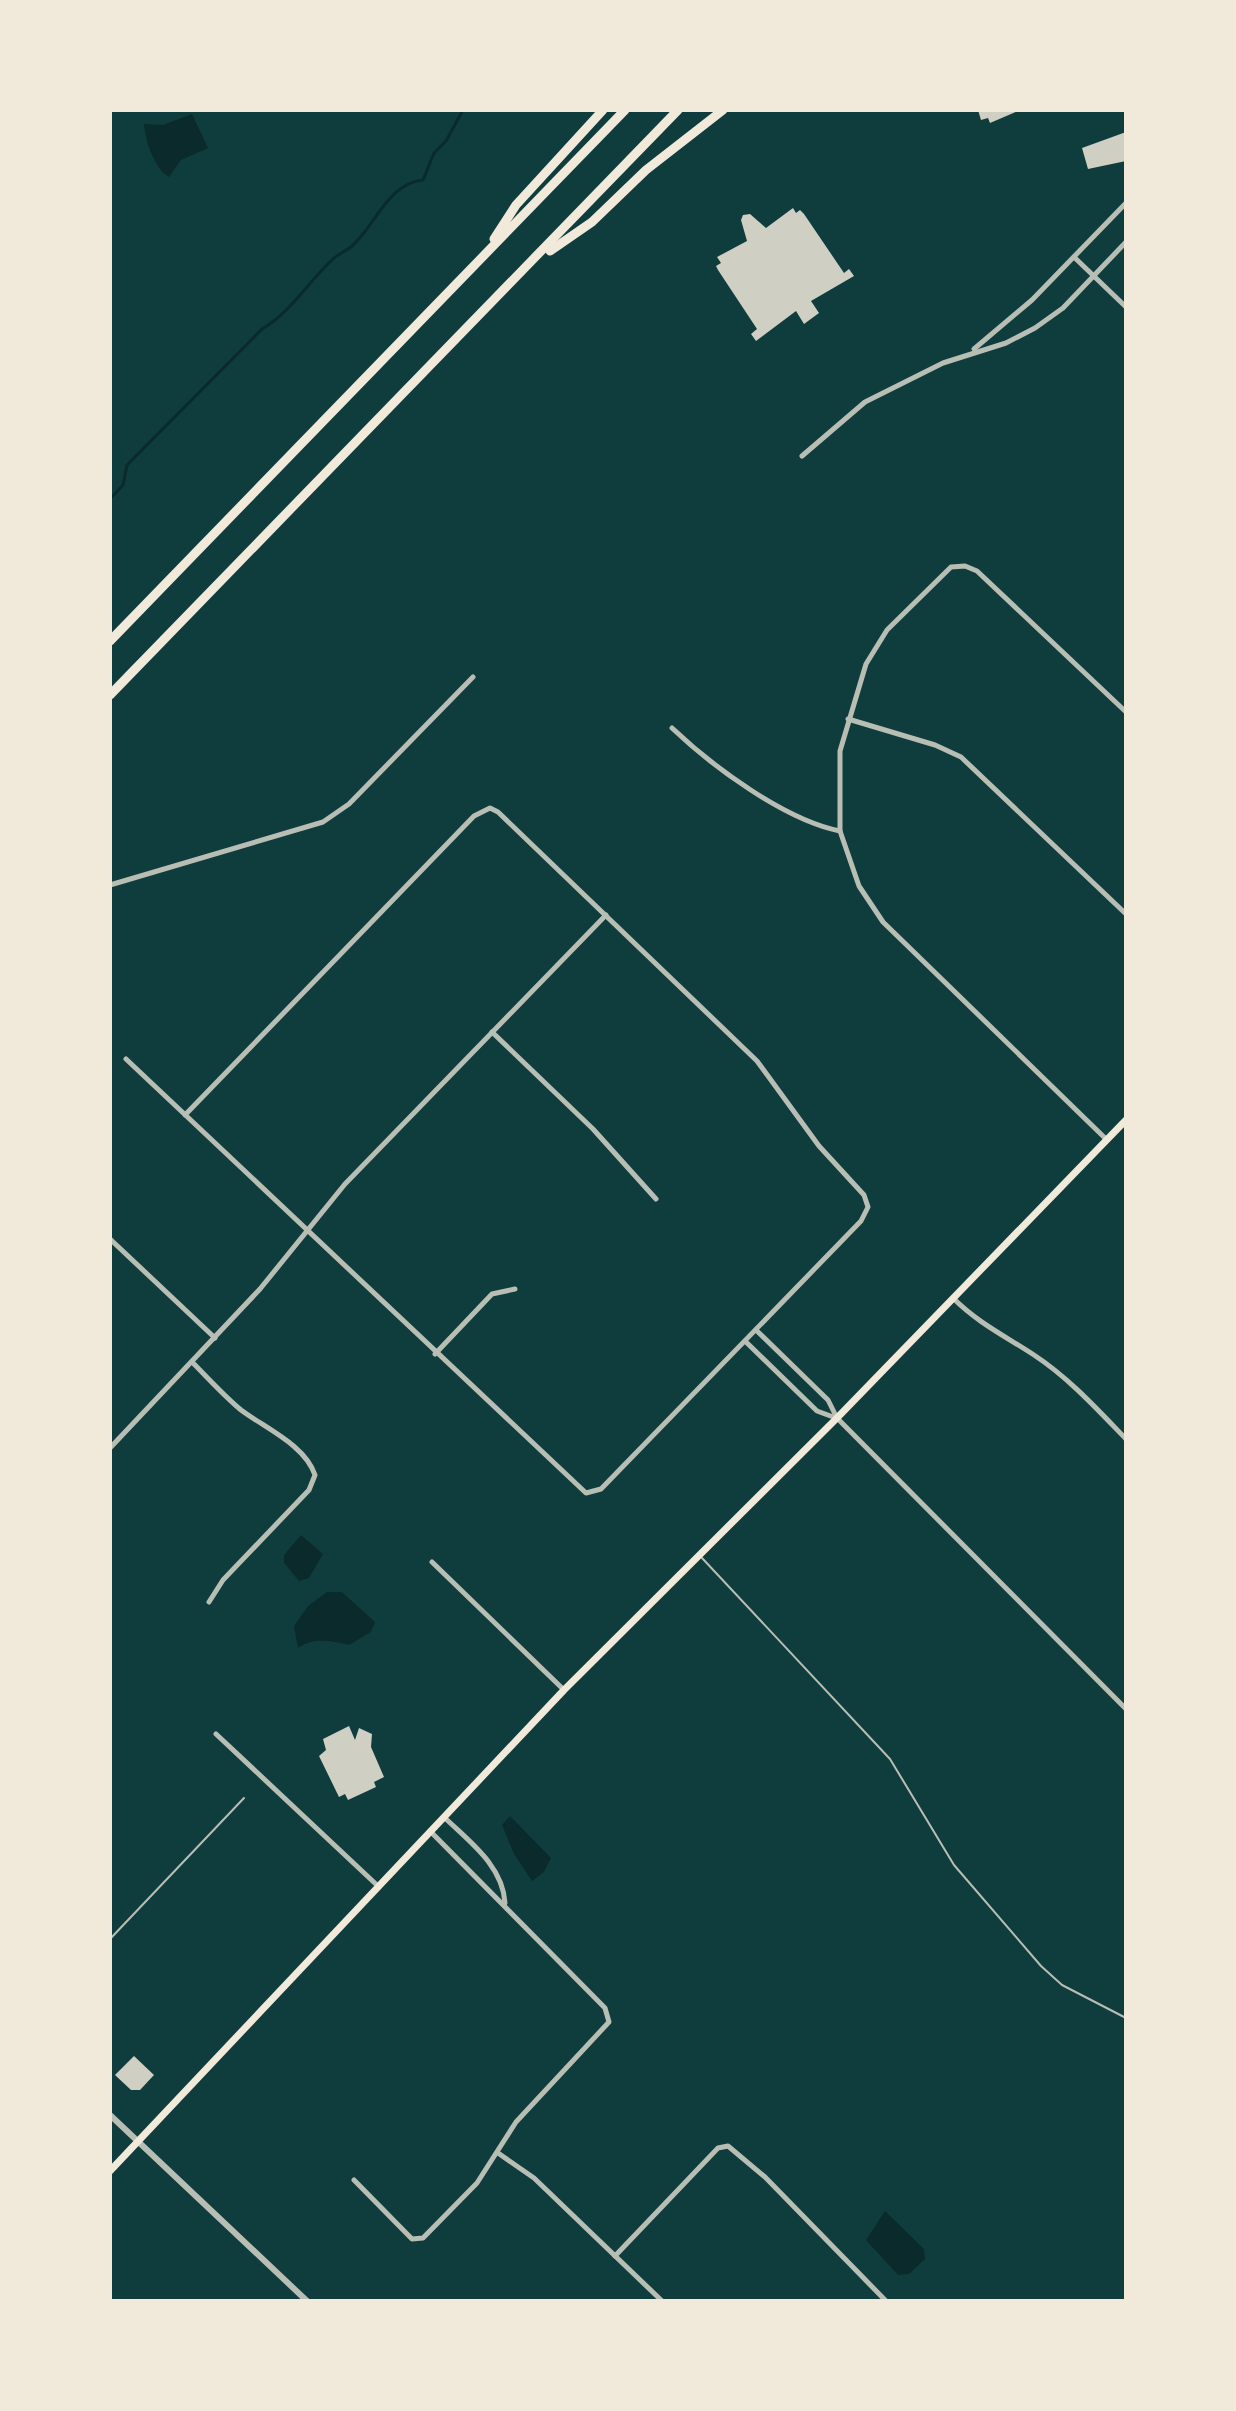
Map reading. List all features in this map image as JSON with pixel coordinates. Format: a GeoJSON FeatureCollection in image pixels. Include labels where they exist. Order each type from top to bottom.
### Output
{"type":"FeatureCollection","features":[{"type":"Feature","properties":{"kind":"highway"},"geometry":{"type":"LineString","coordinates":[[481,258],[516,205],[603,110]]}},
{"type":"Feature","properties":{"kind":"highway"},"geometry":{"type":"LineString","coordinates":[[110,641],[625,110]]}},
{"type":"Feature","properties":{"kind":"highway"},"geometry":{"type":"LineString","coordinates":[[110,695],[537,259],[678,110]]}},
{"type":"Feature","properties":{"kind":"highway"},"geometry":{"type":"LineString","coordinates":[[537,259],[592,222],[656,161],[723,110]]}},
{"type":"Feature","properties":{"kind":"main road"},"geometry":{"type":"LineString","coordinates":[[110,2171],[564,1690],[837,1418],[1126,1120]]}},
{"type":"Feature","properties":{"kind":"street"},"geometry":{"type":"LineString","coordinates":[[970,352],[1032,300],[1126,203]]}},
{"type":"Feature","properties":{"kind":"street"},"geometry":{"type":"LineString","coordinates":[[802,456],[865,402],[970,352],[1006,343],[1035,328],[1063,308],[1126,242]]}},
{"type":"Feature","properties":{"kind":"street"},"geometry":{"type":"LineString","coordinates":[[1074,257],[1126,307]]}},
{"type":"Feature","properties":{"kind":"street"},"geometry":{"type":"LineString","coordinates":[[1107,1140],[883,922],[859,886],[840,831],[839,767],[861,674],[875,645],[919,596],[951,567],[971,567],[1126,712]]}},
{"type":"Feature","properties":{"kind":"street"},"geometry":{"type":"LineString","coordinates":[[110,885],[323,822],[349,804],[473,677]]}},
{"type":"Feature","properties":{"kind":"street"},"geometry":{"type":"LineString","coordinates":[[848,719],[935,745],[961,757],[1126,914]]}},
{"type":"Feature","properties":{"kind":"street"},"geometry":{"type":"LineString","coordinates":[[672,728],[762,795],[816,824],[840,831]]}},
{"type":"Feature","properties":{"kind":"street"},"geometry":{"type":"LineString","coordinates":[[126,1059],[577,1488],[591,1494],[601,1489],[745,1341],[864,1217],[868,1207],[864,1195],[819,1146],[757,1061],[498,812],[486,809],[474,816],[185,1115]]}},
{"type":"Feature","properties":{"kind":"street"},"geometry":{"type":"LineString","coordinates":[[110,1448],[215,1338],[307,1233],[345,1184],[606,915]]}},
{"type":"Feature","properties":{"kind":"street"},"geometry":{"type":"LineString","coordinates":[[492,1032],[593,1129],[656,1199]]}},
{"type":"Feature","properties":{"kind":"street"},"geometry":{"type":"LineString","coordinates":[[110,1239],[215,1338]]}},
{"type":"Feature","properties":{"kind":"street"},"geometry":{"type":"LineString","coordinates":[[435,1354],[492,1294],[515,1289]]}},
{"type":"Feature","properties":{"kind":"street"},"geometry":{"type":"LineString","coordinates":[[953,1298],[977,1321],[1034,1355],[1068,1381],[1126,1439]]}},
{"type":"Feature","properties":{"kind":"street"},"geometry":{"type":"LineString","coordinates":[[755,1330],[828,1400],[837,1418],[1126,1709]]}},
{"type":"Feature","properties":{"kind":"street"},"geometry":{"type":"LineString","coordinates":[[745,1341],[817,1411],[837,1418]]}},
{"type":"Feature","properties":{"kind":"street"},"geometry":{"type":"LineString","coordinates":[[192,1362],[239,1408],[267,1425],[308,1461],[315,1475],[309,1490],[223,1580],[209,1602]]}},
{"type":"Feature","properties":{"kind":"street"},"geometry":{"type":"LineString","coordinates":[[432,1562],[564,1690]]}},
{"type":"Feature","properties":{"kind":"street"},"geometry":{"type":"LineString","coordinates":[[216,1734],[379,1887]]}},
{"type":"Feature","properties":{"kind":"street"},"geometry":{"type":"LineString","coordinates":[[445,1818],[495,1871],[504,1888],[505,1904]]}},
{"type":"Feature","properties":{"kind":"street"},"geometry":{"type":"LineString","coordinates":[[354,2180],[412,2239],[427,2235],[477,2183],[516,2122],[607,2027],[608,2012],[431,1832]]}},
{"type":"Feature","properties":{"kind":"street"},"geometry":{"type":"LineString","coordinates":[[110,2115],[307,2301]]}},
{"type":"Feature","properties":{"kind":"street"},"geometry":{"type":"LineString","coordinates":[[615,2256],[712,2155],[728,2146],[765,2177],[886,2301]]}},
{"type":"Feature","properties":{"kind":"street"},"geometry":{"type":"LineString","coordinates":[[498,2153],[534,2178],[662,2301]]}},
{"type":"Feature","properties":{"kind":"lane"},"geometry":{"type":"LineString","coordinates":[[698,1554],[890,1759],[954,1865],[1041,1966],[1062,1985],[1126,2018]]}},
{"type":"Feature","properties":{"kind":"lane"},"geometry":{"type":"LineString","coordinates":[[110,1939],[244,1798]]}},
{"type":"Feature","properties":{"kind":"water"},"geometry":{"type":"Polygon","coordinates":[[[192,114],[208,148],[181,160],[169,177],[151,153],[144,124],[163,125],[192,114]]]}},
{"type":"Feature","properties":{"kind":"water"},"geometry":{"type":"Polygon","coordinates":[[[301,1535],[323,1554],[309,1578],[299,1581],[284,1563],[284,1555],[301,1535]]]}},
{"type":"Feature","properties":{"kind":"water"},"geometry":{"type":"Polygon","coordinates":[[[327,1592],[342,1592],[375,1622],[371,1632],[349,1645],[317,1641],[298,1648],[294,1626],[308,1606],[327,1592]]]}},
{"type":"Feature","properties":{"kind":"water"},"geometry":{"type":"Polygon","coordinates":[[[510,1816],[551,1858],[544,1872],[532,1881],[514,1854],[502,1825],[510,1816]]]}},
{"type":"Feature","properties":{"kind":"water"},"geometry":{"type":"Polygon","coordinates":[[[885,2211],[924,2249],[925,2259],[909,2274],[898,2275],[866,2240],[885,2211]]]}},
{"type":"Feature","properties":{"kind":"building"},"geometry":{"type":"Polygon","coordinates":[[[978,110],[1018,111],[990,123],[988,118],[981,120],[978,110]]]}},
{"type":"Feature","properties":{"kind":"building"},"geometry":{"type":"Polygon","coordinates":[[[1126,132],[1126,161],[1088,169],[1082,148],[1126,132]]]}},
{"type":"Feature","properties":{"kind":"building"},"geometry":{"type":"Polygon","coordinates":[[[793,208],[796,213],[800,210],[804,214],[844,273],[849,269],[854,276],[811,301],[819,313],[804,324],[796,311],[756,341],[751,334],[757,329],[718,270],[716,266],[721,263],[717,257],[747,241],[741,220],[743,215],[750,214],[766,228],[793,208]]]}},
{"type":"Feature","properties":{"kind":"building"},"geometry":{"type":"Polygon","coordinates":[[[349,1726],[355,1740],[359,1728],[372,1734],[371,1747],[384,1777],[374,1782],[376,1787],[348,1800],[345,1794],[339,1797],[319,1756],[326,1750],[323,1739],[349,1726]]]}},
{"type":"Feature","properties":{"kind":"building"},"geometry":{"type":"Polygon","coordinates":[[[134,2056],[154,2075],[140,2090],[131,2090],[115,2075],[134,2056]]]}},
{"type":"Feature","properties":{"kind":"waterway"},"geometry":{"type":"LineString","coordinates":[[110,499],[123,485],[127,465],[262,329],[291,305],[332,260],[360,238],[391,197],[411,183],[423,180],[434,153],[446,141],[463,110]]}}]}
